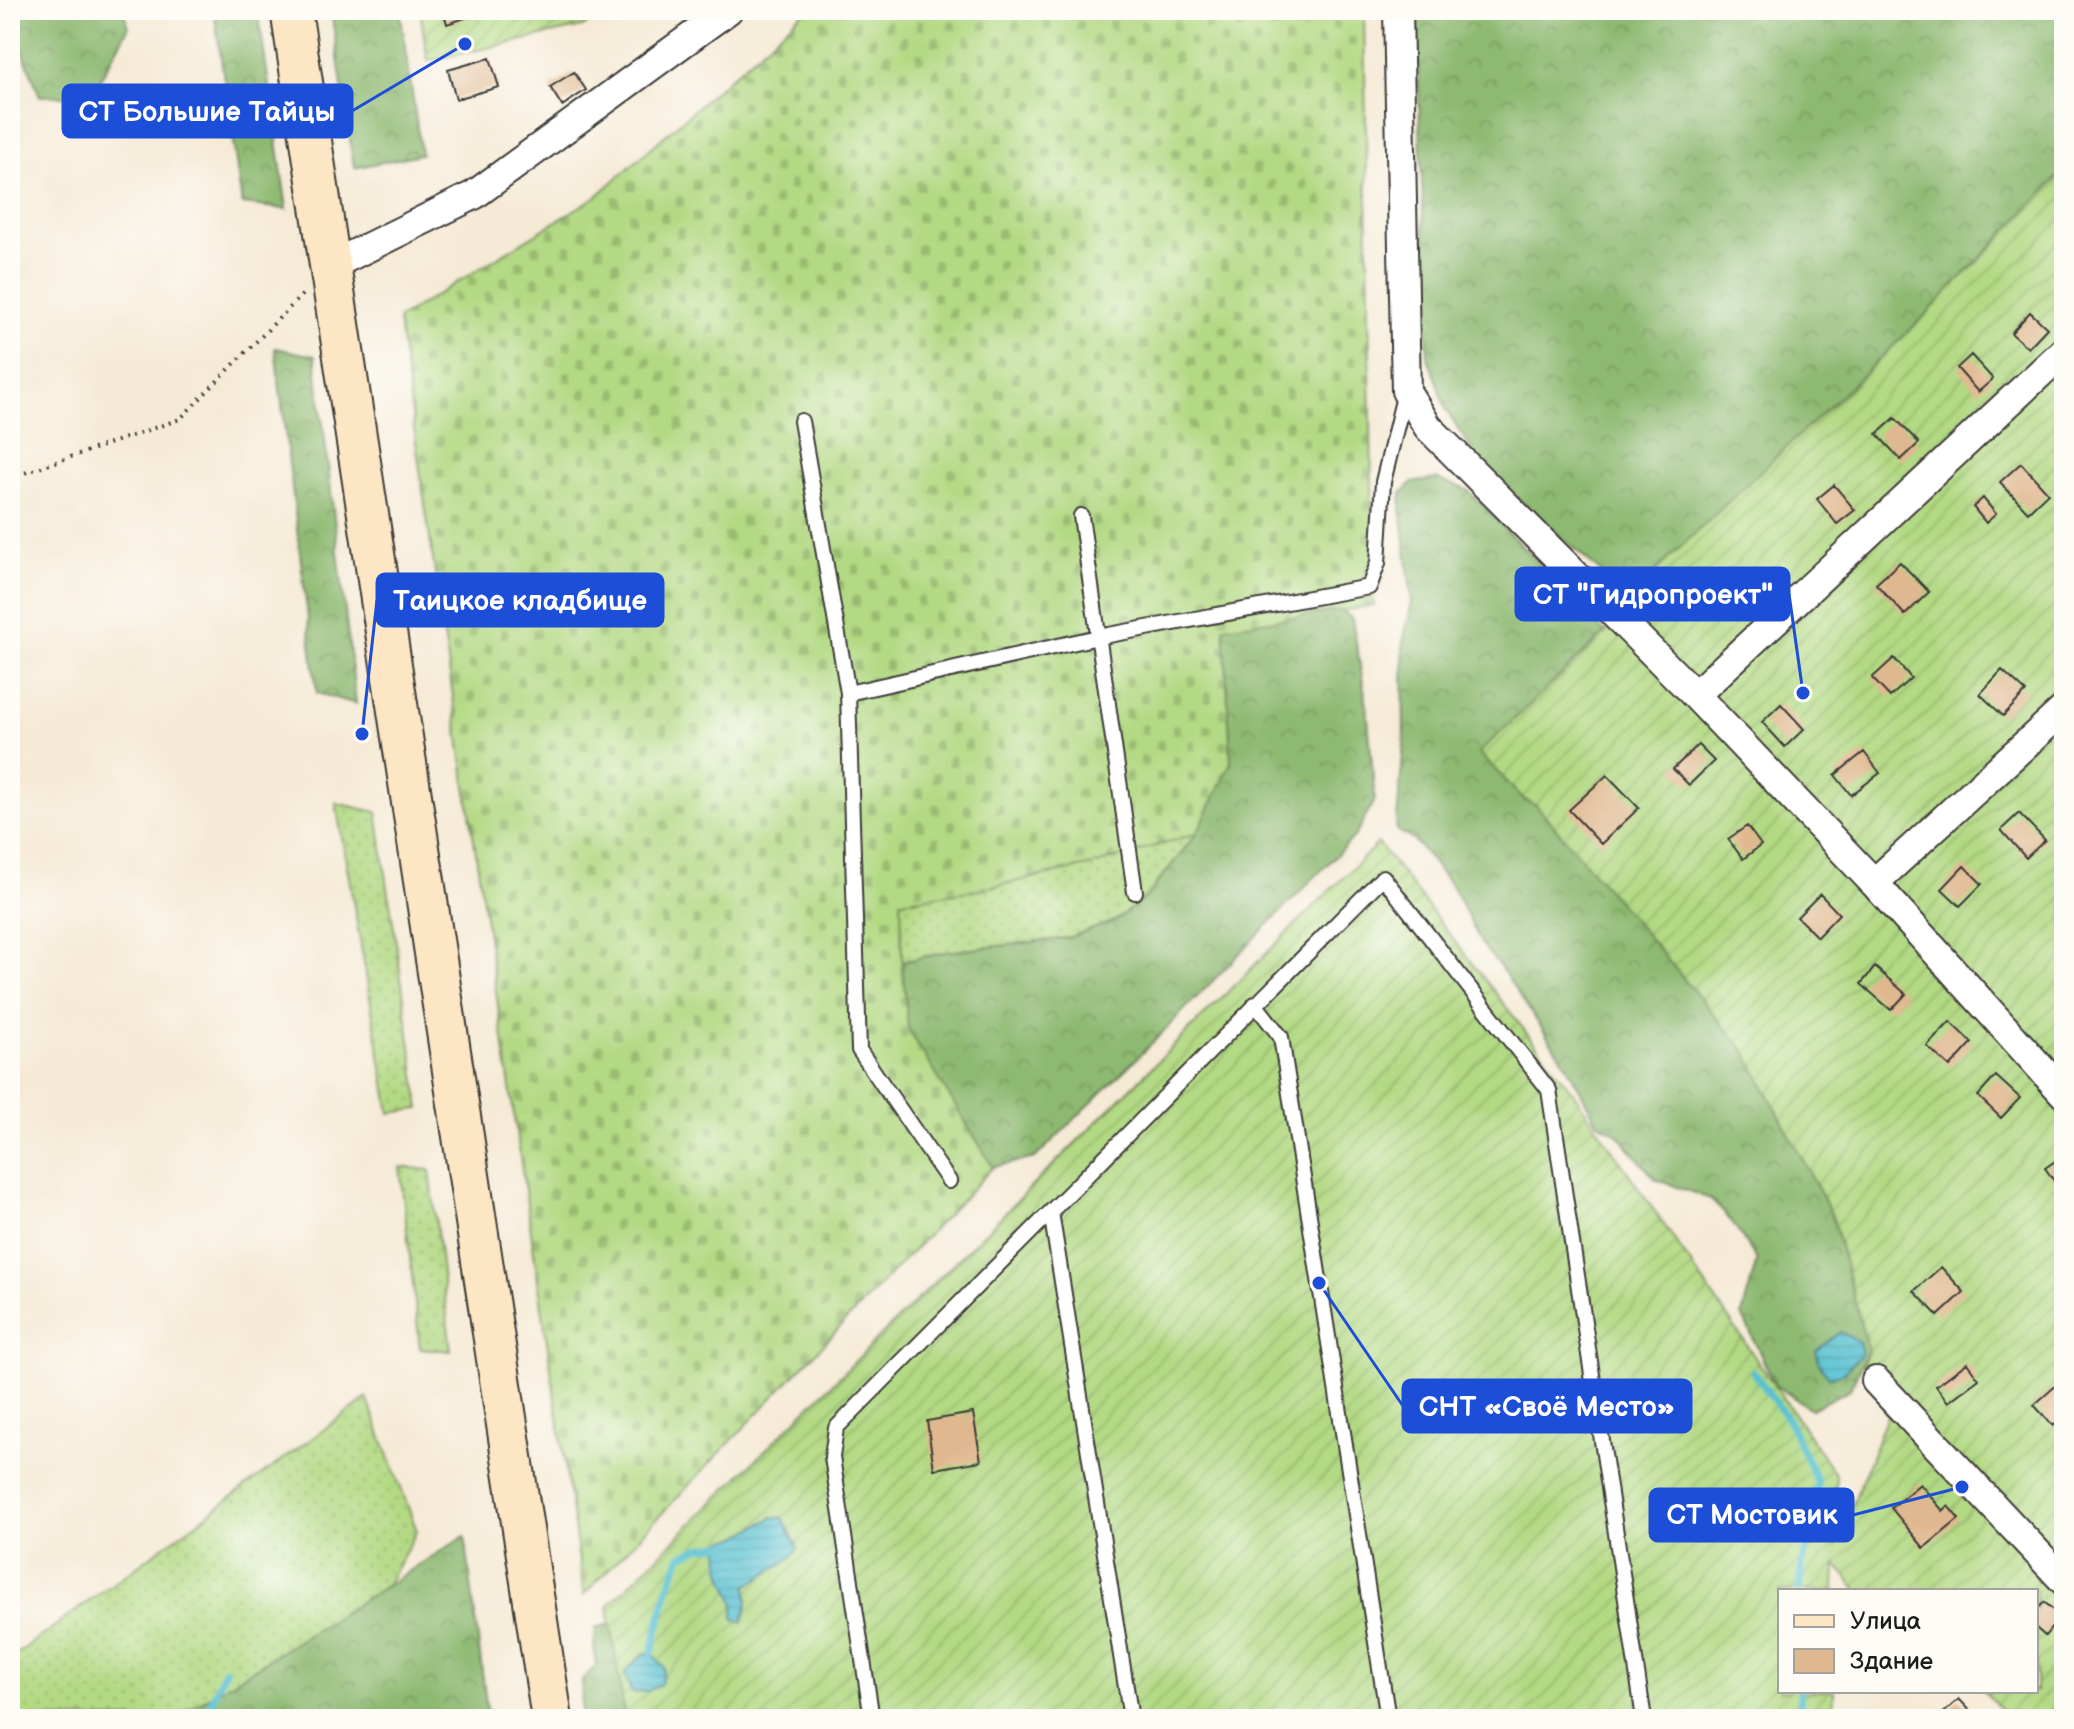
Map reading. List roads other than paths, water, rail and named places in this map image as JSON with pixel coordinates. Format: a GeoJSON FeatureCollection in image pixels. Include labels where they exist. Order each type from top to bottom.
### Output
{"type":"FeatureCollection","features":[{"type":"Feature","properties":{"kind":"main road"},"geometry":{"type":"LineString","coordinates":[[291,10],[552,1719]]}},
{"type":"Feature","properties":{"kind":"street"},"geometry":{"type":"LineString","coordinates":[[330,266],[474,195],[728,10]]}},
{"type":"Feature","properties":{"kind":"street"},"geometry":{"type":"LineString","coordinates":[[1398,10],[1406,391],[1428,427],[1695,695],[2060,1082]]}},
{"type":"Feature","properties":{"kind":"street"},"geometry":{"type":"LineString","coordinates":[[1695,695],[2064,351]]}},
{"type":"Feature","properties":{"kind":"street"},"geometry":{"type":"LineString","coordinates":[[1874,883],[2064,709]]}},
{"type":"Feature","properties":{"kind":"street"},"geometry":{"type":"LineString","coordinates":[[1876,1381],[2064,1581]]}},
{"type":"Feature","properties":{"kind":"lane"},"geometry":{"type":"LineString","coordinates":[[848,693],[1098,637],[1369,587],[1378,563],[1383,482],[1406,391]]}},
{"type":"Feature","properties":{"kind":"lane"},"geometry":{"type":"LineString","coordinates":[[801,421],[848,693],[859,1050],[949,1181]]}},
{"type":"Feature","properties":{"kind":"lane"},"geometry":{"type":"LineString","coordinates":[[1081,516],[1135,892]]}},
{"type":"Feature","properties":{"kind":"lane"},"geometry":{"type":"LineString","coordinates":[[872,1719],[832,1457],[836,1428],[1383,877],[1549,1090],[1644,1719]]}},
{"type":"Feature","properties":{"kind":"lane"},"geometry":{"type":"LineString","coordinates":[[1255,1004],[1281,1037],[1388,1719]]}},
{"type":"Feature","properties":{"kind":"lane"},"geometry":{"type":"LineString","coordinates":[[1051,1212],[1131,1719]]}},
{"type":"Feature","properties":{"kind":"water"},"geometry":{"type":"Polygon","coordinates":[[[1840,1332],[1859,1342],[1862,1354],[1843,1373],[1830,1378],[1820,1366],[1816,1351],[1840,1332]]]}},
{"type":"Feature","properties":{"kind":"water"},"geometry":{"type":"Polygon","coordinates":[[[773,1517],[783,1518],[798,1548],[792,1557],[747,1586],[748,1602],[743,1622],[734,1619],[734,1601],[720,1564],[721,1542],[773,1517]]]}},
{"type":"Feature","properties":{"kind":"water"},"geometry":{"type":"Polygon","coordinates":[[[652,1652],[664,1667],[661,1684],[648,1691],[632,1693],[624,1673],[643,1654],[652,1652]]]}},
{"type":"Feature","properties":{"kind":"waterway"},"geometry":{"type":"LineString","coordinates":[[1753,1371],[1788,1420],[1817,1481],[1814,1524],[1802,1563],[1799,1589]]}},
{"type":"Feature","properties":{"kind":"waterway"},"geometry":{"type":"LineString","coordinates":[[652,1652],[668,1588],[681,1556],[699,1548],[728,1544]]}},
{"type":"Feature","properties":{"kind":"waterway"},"geometry":{"type":"LineString","coordinates":[[204,1719],[225,1670]]}},
{"type":"Feature","properties":{"kind":"waterway"},"geometry":{"type":"LineString","coordinates":[[1800,1693],[1801,1719]]}},
{"type":"Feature","properties":{"kind":"place","name":"СТ Большие Тайцы"},"geometry":{"type":"Point","coordinates":[465,44]}},
{"type":"Feature","properties":{"kind":"place","name":"СТ \"Гидропроект\""},"geometry":{"type":"Point","coordinates":[1803,693]}},
{"type":"Feature","properties":{"kind":"place","name":"Таицкое кладбище"},"geometry":{"type":"Point","coordinates":[362,734]}},
{"type":"Feature","properties":{"kind":"place","name":"СНТ «Своё Место»"},"geometry":{"type":"Point","coordinates":[1319,1283]}},
{"type":"Feature","properties":{"kind":"place","name":"СТ Мостовик"},"geometry":{"type":"Point","coordinates":[1962,1487]}}]}
